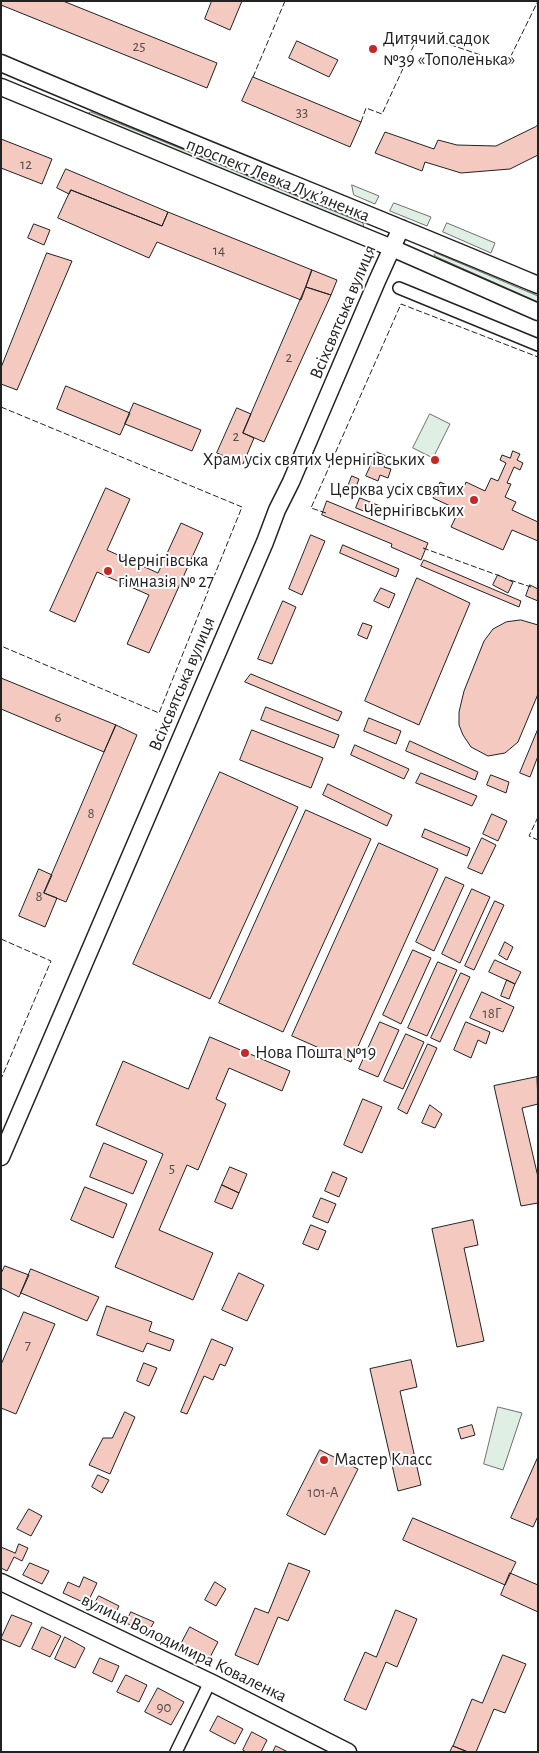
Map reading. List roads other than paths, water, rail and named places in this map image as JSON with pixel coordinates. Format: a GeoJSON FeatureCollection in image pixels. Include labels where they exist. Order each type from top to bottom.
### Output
{"type":"FeatureCollection","features":[{"type":"Feature","properties":{"kind":"street","name":"проспект Левка Лукʼяненка"},"geometry":{"type":"LineString","coordinates":[[1,63],[538,286]]}},
{"type":"Feature","properties":{"kind":"street","name":"проспект Левка Лукʼяненка"},"geometry":{"type":"LineString","coordinates":[[1,87],[392,248],[538,312]]}},
{"type":"Feature","properties":{"kind":"street","name":"Всіхсвятська вулиця"},"geometry":{"type":"LineString","coordinates":[[1,1157],[266,542],[277,510],[401,228]]}},
{"type":"Feature","properties":{"kind":"street"},"geometry":{"type":"LineString","coordinates":[[399,288],[538,345]]}},
{"type":"Feature","properties":{"kind":"street","name":"вулиця Володимира Коваленка"},"geometry":{"type":"LineString","coordinates":[[1,1582],[210,1682],[348,1752]]}},
{"type":"Feature","properties":{"kind":"street"},"geometry":{"type":"LineString","coordinates":[[176,1752],[210,1682]]}},
{"type":"Feature","properties":{"kind":"place","name":"Дитячий садок №39 «Тополенька»"},"geometry":{"type":"Point","coordinates":[373,49]}},
{"type":"Feature","properties":{"kind":"place","name":"Храм усіх святих Чернігівських"},"geometry":{"type":"Point","coordinates":[435,460]}},
{"type":"Feature","properties":{"kind":"place","name":"Церква усіх святих Чернігівських"},"geometry":{"type":"Point","coordinates":[474,500]}},
{"type":"Feature","properties":{"kind":"place","name":"Чернігівська гімназія № 27"},"geometry":{"type":"Point","coordinates":[108,571]}},
{"type":"Feature","properties":{"kind":"place","name":"Нова Пошта №19"},"geometry":{"type":"Point","coordinates":[245,1053]}},
{"type":"Feature","properties":{"kind":"place","name":"Мастер Класс"},"geometry":{"type":"Point","coordinates":[324,1460]}}]}
